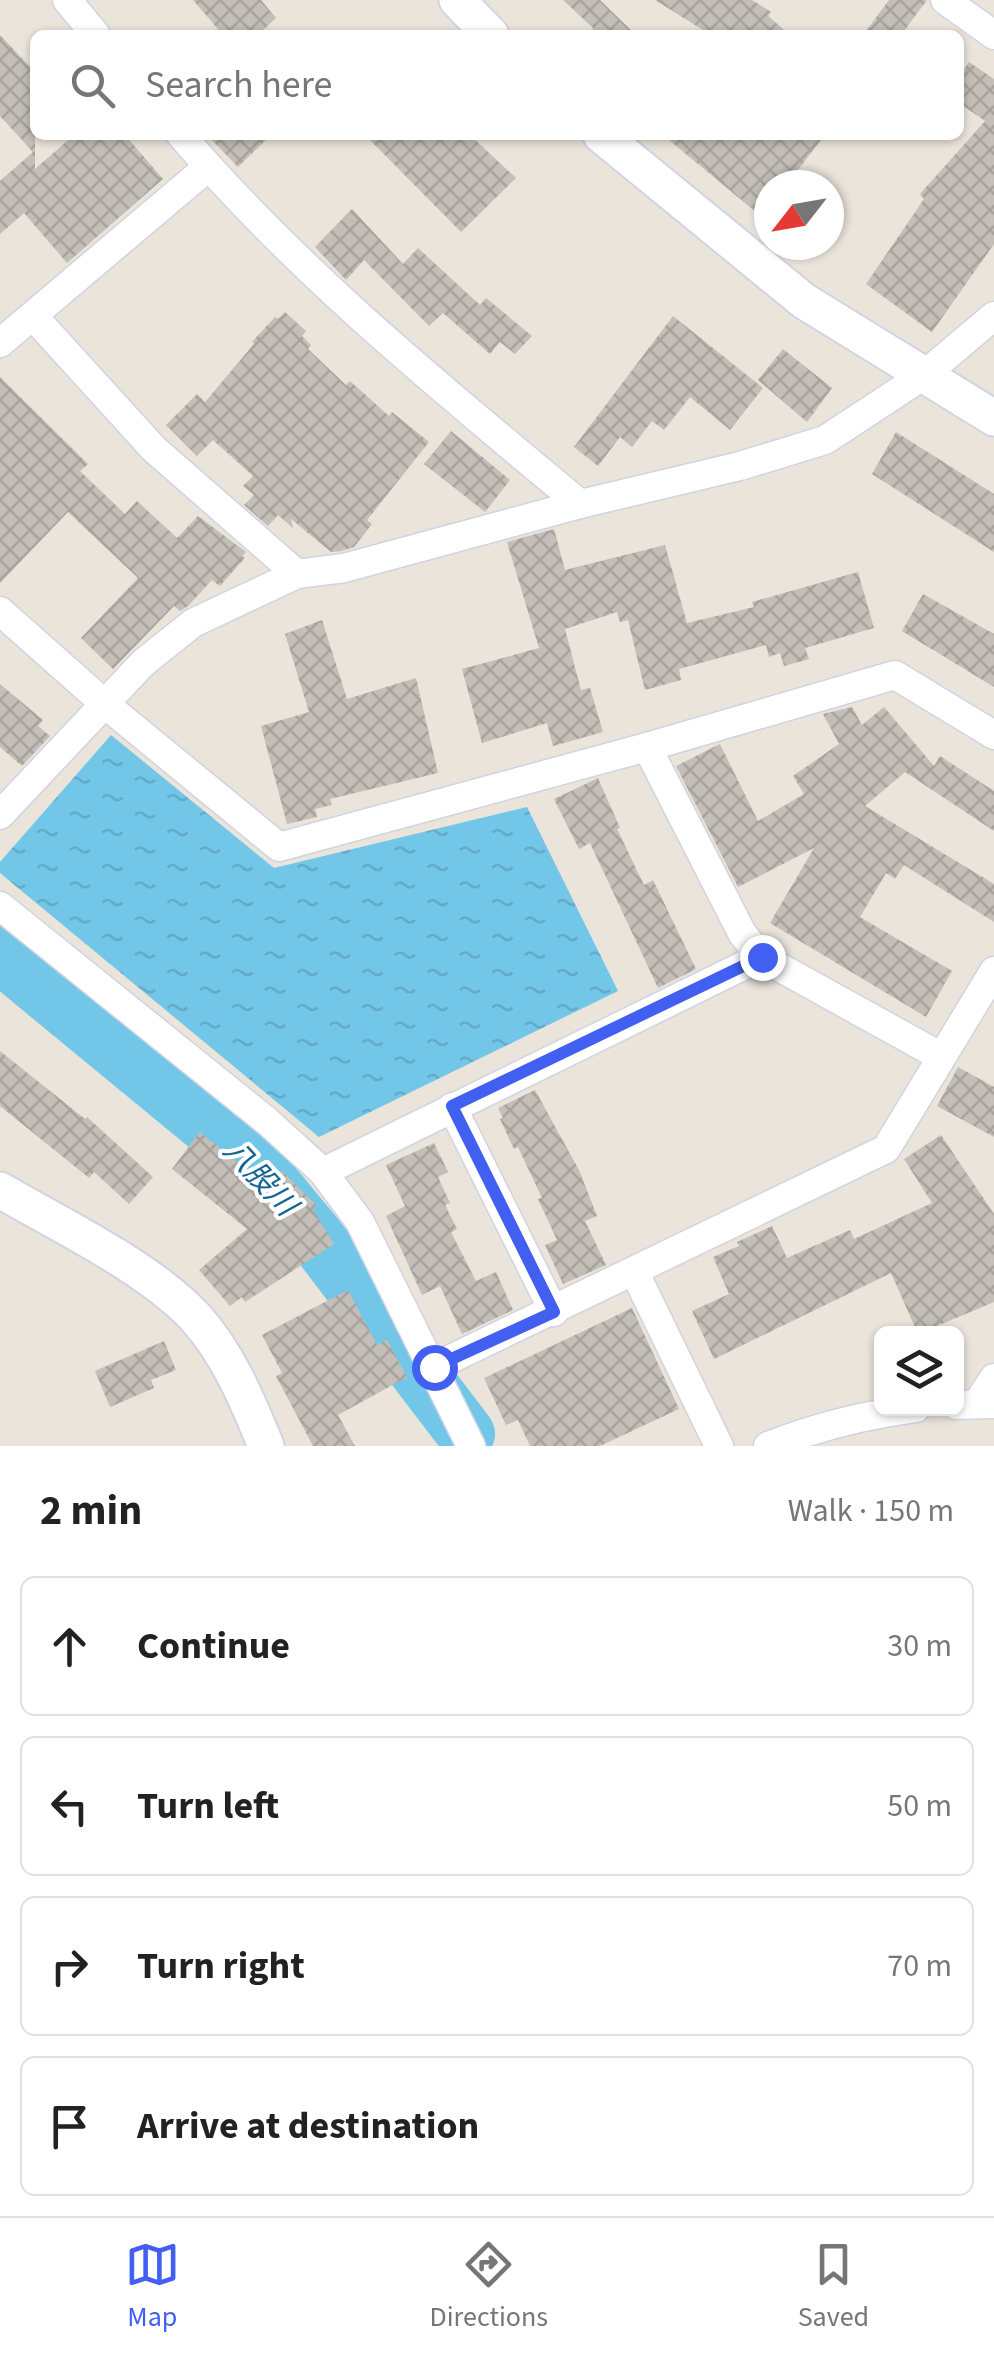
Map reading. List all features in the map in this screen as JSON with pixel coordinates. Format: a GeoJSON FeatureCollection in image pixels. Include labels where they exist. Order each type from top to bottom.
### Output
{"type":"FeatureCollection","features":[{"type":"Feature","properties":{"kind":"street"},"geometry":{"type":"LineString","coordinates":[[66,0],[92,30]]}},
{"type":"Feature","properties":{"kind":"street"},"geometry":{"type":"LineString","coordinates":[[457,0],[487,30]]}},
{"type":"Feature","properties":{"kind":"street"},"geometry":{"type":"LineString","coordinates":[[954,3],[994,35]]}},
{"type":"Feature","properties":{"kind":"street"},"geometry":{"type":"LineString","coordinates":[[185,140],[363,322],[580,504]]}},
{"type":"Feature","properties":{"kind":"street"},"geometry":{"type":"LineString","coordinates":[[606,140],[804,300],[994,418]]}},
{"type":"Feature","properties":{"kind":"street"},"geometry":{"type":"LineString","coordinates":[[0,343],[208,167]]}},
{"type":"Feature","properties":{"kind":"street"},"geometry":{"type":"LineString","coordinates":[[32,316],[154,449],[297,574]]}},
{"type":"Feature","properties":{"kind":"street"},"geometry":{"type":"LineString","coordinates":[[0,815],[143,663],[193,624],[297,574],[344,568],[580,504],[740,466],[824,440],[924,374],[994,316]]}},
{"type":"Feature","properties":{"kind":"street"},"geometry":{"type":"LineString","coordinates":[[0,612],[279,847],[895,675],[994,735]]}},
{"type":"Feature","properties":{"kind":"street"},"geometry":{"type":"LineString","coordinates":[[647,747],[742,933],[762,957],[940,1056]]}},
{"type":"Feature","properties":{"kind":"street"},"geometry":{"type":"LineString","coordinates":[[0,906],[268,1122],[323,1172],[360,1222],[472,1446]]}},
{"type":"Feature","properties":{"kind":"street"},"geometry":{"type":"LineString","coordinates":[[323,1172],[762,957]]}},
{"type":"Feature","properties":{"kind":"street"},"geometry":{"type":"LineString","coordinates":[[434,1367],[886,1149],[994,971]]}},
{"type":"Feature","properties":{"kind":"street"},"geometry":{"type":"LineString","coordinates":[[452,1106],[554,1312]]}},
{"type":"Feature","properties":{"kind":"street"},"geometry":{"type":"LineString","coordinates":[[0,1190],[85,1238],[159,1287],[196,1318],[229,1366],[266,1446]]}},
{"type":"Feature","properties":{"kind":"street"},"geometry":{"type":"LineString","coordinates":[[635,1273],[719,1446]]}},
{"type":"Feature","properties":{"kind":"street"},"geometry":{"type":"LineString","coordinates":[[976,1404],[994,1378]]}},
{"type":"Feature","properties":{"kind":"street"},"geometry":{"type":"LineString","coordinates":[[768,1446],[840,1422],[874,1416]]}},
{"type":"Feature","properties":{"kind":"water"},"geometry":{"type":"Polygon","coordinates":[[[111,735],[274,868],[527,807],[618,991],[319,1137],[0,873],[0,862],[111,735]]]}},
{"type":"Feature","properties":{"kind":"building"},"geometry":{"type":"Polygon","coordinates":[[[193,0],[261,0],[276,18],[263,30],[219,30],[193,0]]]}},
{"type":"Feature","properties":{"kind":"building"},"geometry":{"type":"Polygon","coordinates":[[[563,0],[600,0],[631,30],[593,28],[563,0]]]}},
{"type":"Feature","properties":{"kind":"building"},"geometry":{"type":"Polygon","coordinates":[[[655,0],[752,0],[771,12],[768,16],[784,30],[703,30],[655,0]]]}},
{"type":"Feature","properties":{"kind":"building"},"geometry":{"type":"Polygon","coordinates":[[[889,0],[927,0],[905,30],[867,30],[889,0]]]}},
{"type":"Feature","properties":{"kind":"building"},"geometry":{"type":"Polygon","coordinates":[[[0,35],[30,67],[30,140],[35,140],[35,169],[68,140],[129,140],[163,179],[67,263],[24,213],[0,234],[0,181],[33,152],[0,116],[0,35]]]}},
{"type":"Feature","properties":{"kind":"building"},"geometry":{"type":"Polygon","coordinates":[[[969,62],[994,79],[994,244],[932,332],[866,284],[924,199],[920,194],[985,121],[964,106],[964,70],[969,62]]]}},
{"type":"Feature","properties":{"kind":"building"},"geometry":{"type":"Polygon","coordinates":[[[212,140],[266,140],[238,167],[212,140]]]}},
{"type":"Feature","properties":{"kind":"building"},"geometry":{"type":"Polygon","coordinates":[[[370,140],[475,140],[516,178],[461,232],[370,140]]]}},
{"type":"Feature","properties":{"kind":"building"},"geometry":{"type":"Polygon","coordinates":[[[669,140],[821,140],[798,170],[754,170],[754,211],[669,140]]]}},
{"type":"Feature","properties":{"kind":"building"},"geometry":{"type":"Polygon","coordinates":[[[352,209],[403,264],[418,248],[480,305],[486,298],[532,336],[515,354],[500,342],[490,354],[443,313],[429,326],[364,260],[346,280],[315,247],[352,209]]]}},
{"type":"Feature","properties":{"kind":"building"},"geometry":{"type":"Polygon","coordinates":[[[285,312],[306,331],[302,336],[311,345],[308,349],[346,385],[350,381],[389,416],[392,412],[429,442],[367,520],[372,524],[354,547],[341,551],[331,552],[291,519],[293,528],[278,515],[268,526],[244,505],[254,495],[243,486],[253,476],[213,440],[197,456],[166,425],[197,394],[205,402],[252,342],[275,317],[278,319],[285,312]]]}},
{"type":"Feature","properties":{"kind":"building"},"geometry":{"type":"Polygon","coordinates":[[[673,316],[763,388],[730,430],[690,397],[664,430],[652,421],[632,447],[620,437],[598,466],[574,447],[673,316]]]}},
{"type":"Feature","properties":{"kind":"building"},"geometry":{"type":"Polygon","coordinates":[[[783,349],[832,388],[807,422],[758,380],[783,349]]]}},
{"type":"Feature","properties":{"kind":"building"},"geometry":{"type":"Polygon","coordinates":[[[0,377],[88,464],[80,471],[125,514],[137,501],[177,538],[198,516],[246,552],[220,586],[212,580],[188,606],[180,611],[174,606],[113,669],[81,638],[138,578],[68,512],[0,583],[0,377]]]}},
{"type":"Feature","properties":{"kind":"building"},"geometry":{"type":"Polygon","coordinates":[[[451,431],[510,480],[485,512],[424,464],[451,431]]]}},
{"type":"Feature","properties":{"kind":"building"},"geometry":{"type":"Polygon","coordinates":[[[896,432],[994,494],[994,552],[872,474],[896,432]]]}},
{"type":"Feature","properties":{"kind":"building"},"geometry":{"type":"Polygon","coordinates":[[[554,529],[565,570],[665,545],[687,623],[754,607],[752,602],[858,572],[874,628],[805,648],[809,659],[784,666],[780,653],[769,657],[766,645],[679,669],[681,680],[645,690],[628,620],[620,622],[617,612],[565,629],[581,690],[590,688],[603,732],[553,746],[547,723],[482,743],[462,669],[539,648],[507,542],[554,529]]]}},
{"type":"Feature","properties":{"kind":"building"},"geometry":{"type":"Polygon","coordinates":[[[923,594],[994,634],[994,687],[902,631],[923,594]]]}},
{"type":"Feature","properties":{"kind":"building"},"geometry":{"type":"Polygon","coordinates":[[[322,620],[347,699],[416,678],[438,773],[330,799],[332,805],[315,809],[317,817],[287,824],[261,726],[309,712],[285,634],[322,620]]]}},
{"type":"Feature","properties":{"kind":"building"},"geometry":{"type":"Polygon","coordinates":[[[0,684],[43,720],[38,726],[50,736],[22,766],[0,747],[0,684]]]}},
{"type":"Feature","properties":{"kind":"building"},"geometry":{"type":"Polygon","coordinates":[[[852,707],[862,725],[884,707],[934,766],[940,756],[994,791],[994,831],[905,772],[865,806],[994,884],[994,922],[904,865],[895,879],[886,873],[860,917],[952,971],[926,1017],[770,923],[814,848],[738,887],[676,766],[720,744],[758,821],[804,794],[793,776],[839,744],[823,714],[852,707]]]}},
{"type":"Feature","properties":{"kind":"building"},"geometry":{"type":"Polygon","coordinates":[[[598,778],[644,885],[653,880],[696,969],[658,988],[590,843],[579,849],[554,799],[598,778]]]}},
{"type":"Feature","properties":{"kind":"building"},"geometry":{"type":"Polygon","coordinates":[[[0,1051],[87,1117],[153,1177],[129,1204],[94,1172],[89,1178],[0,1106],[0,1051]]]}},
{"type":"Feature","properties":{"kind":"building"},"geometry":{"type":"Polygon","coordinates":[[[958,1067],[994,1087],[994,1137],[937,1106],[958,1067]]]}},
{"type":"Feature","properties":{"kind":"building"},"geometry":{"type":"Polygon","coordinates":[[[535,1090],[579,1170],[597,1216],[585,1221],[606,1265],[563,1284],[545,1245],[557,1240],[538,1199],[542,1198],[518,1147],[514,1149],[498,1108],[535,1090]]]}},
{"type":"Feature","properties":{"kind":"building"},"geometry":{"type":"Polygon","coordinates":[[[200,1132],[267,1186],[282,1171],[317,1206],[313,1210],[334,1244],[245,1302],[242,1297],[230,1306],[199,1270],[247,1229],[172,1169],[200,1132]]]}},
{"type":"Feature","properties":{"kind":"building"},"geometry":{"type":"Polygon","coordinates":[[[941,1135],[994,1214],[994,1302],[937,1326],[914,1326],[891,1273],[714,1359],[692,1311],[729,1294],[713,1257],[772,1226],[787,1258],[850,1230],[854,1239],[932,1203],[904,1159],[941,1135]]]}},
{"type":"Feature","properties":{"kind":"building"},"geometry":{"type":"Polygon","coordinates":[[[434,1143],[448,1172],[438,1177],[450,1203],[445,1205],[457,1229],[451,1232],[476,1281],[496,1272],[513,1310],[462,1334],[440,1286],[422,1295],[386,1216],[405,1206],[386,1165],[434,1143]]]}},
{"type":"Feature","properties":{"kind":"building"},"geometry":{"type":"Polygon","coordinates":[[[348,1290],[377,1345],[387,1340],[407,1377],[338,1415],[355,1446],[313,1446],[276,1376],[282,1373],[262,1335],[348,1290]]]}},
{"type":"Feature","properties":{"kind":"building"},"geometry":{"type":"Polygon","coordinates":[[[632,1308],[679,1409],[600,1446],[530,1446],[518,1420],[506,1425],[484,1378],[632,1308]]]}},
{"type":"Feature","properties":{"kind":"building"},"geometry":{"type":"Polygon","coordinates":[[[164,1341],[176,1370],[151,1380],[154,1388],[110,1407],[95,1371],[164,1341]]]}},
{"type":"Feature","properties":{"kind":"waterway","name":"八股川"},"geometry":{"type":"LineString","coordinates":[[0,954],[254,1163],[466,1434]]}},
{"type":"Feature","properties":{"kind":"route"},"geometry":{"type":"LineString","coordinates":[[434,1367],[554,1312],[452,1106],[762,957]]}}]}
